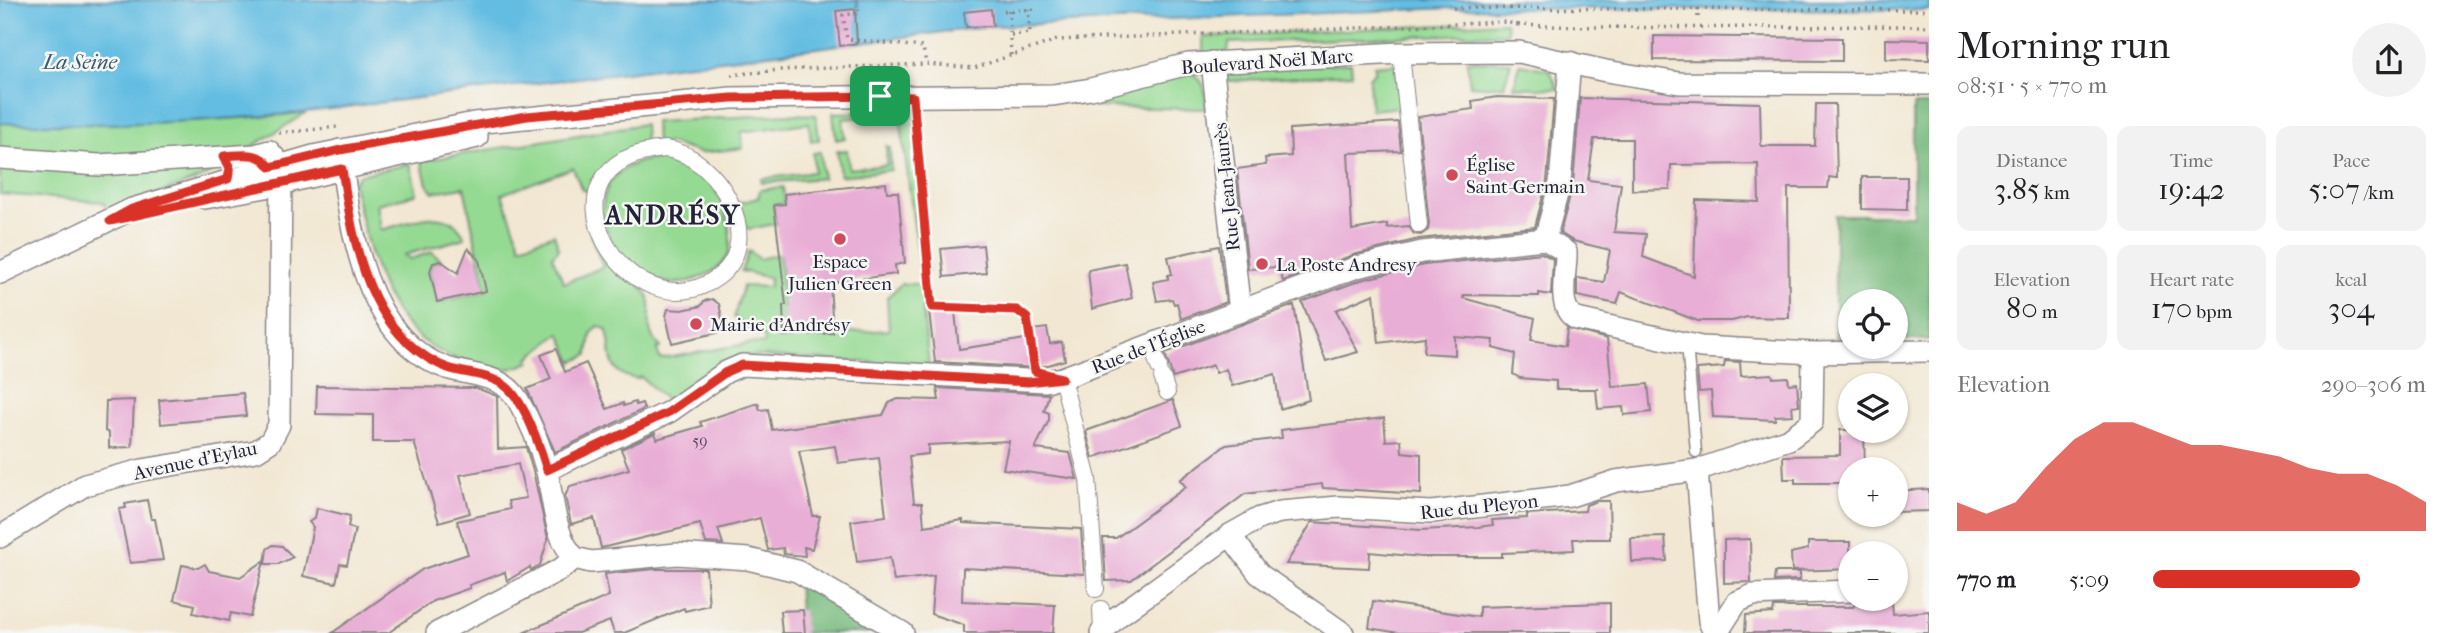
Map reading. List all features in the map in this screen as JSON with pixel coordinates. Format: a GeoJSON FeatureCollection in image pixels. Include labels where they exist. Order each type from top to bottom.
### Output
{"type":"FeatureCollection","features":[{"type":"Feature","properties":{"kind":"street","name":"Boulevard Noël Marc"},"geometry":{"type":"LineString","coordinates":[[271,164],[341,160],[443,145],[606,111],[731,98],[1053,95],[1091,89],[1176,66],[1212,62],[1401,53],[1519,52],[1679,82],[1929,84]]}},
{"type":"Feature","properties":{"kind":"street"},"geometry":{"type":"LineString","coordinates":[[1401,53],[1419,225]]}},
{"type":"Feature","properties":{"kind":"street","name":"Rue Jean-Jaurès"},"geometry":{"type":"LineString","coordinates":[[1212,62],[1240,312]]}},
{"type":"Feature","properties":{"kind":"street"},"geometry":{"type":"LineString","coordinates":[[1570,62],[1560,183],[1545,239],[1566,252],[1564,297],[1568,313],[1577,319],[1700,347],[1813,353],[1929,351]]}},
{"type":"Feature","properties":{"kind":"street"},"geometry":{"type":"LineString","coordinates":[[649,150],[682,151],[695,158],[707,168],[730,202],[740,247],[727,268],[709,282],[682,289],[645,284],[624,269],[600,232],[593,212],[603,184],[622,162],[649,150]]}},
{"type":"Feature","properties":{"kind":"street"},"geometry":{"type":"LineString","coordinates":[[224,156],[230,168],[228,179]]}},
{"type":"Feature","properties":{"kind":"street"},"geometry":{"type":"LineString","coordinates":[[0,158],[99,165],[224,156],[271,164]]}},
{"type":"Feature","properties":{"kind":"street"},"geometry":{"type":"LineString","coordinates":[[341,160],[370,287],[390,323],[408,343],[445,368],[497,380],[509,388],[541,449],[561,537],[575,558],[591,562],[677,554],[748,559],[797,571],[903,633]]}},
{"type":"Feature","properties":{"kind":"street"},"geometry":{"type":"LineString","coordinates":[[110,221],[132,209],[271,164]]}},
{"type":"Feature","properties":{"kind":"street"},"geometry":{"type":"LineString","coordinates":[[0,274],[60,242],[110,221],[271,164]]}},
{"type":"Feature","properties":{"kind":"street","name":"Avenue d'Eylau"},"geometry":{"type":"LineString","coordinates":[[0,537],[85,485],[142,470],[256,452],[276,435],[279,425],[271,164]]}},
{"type":"Feature","properties":{"kind":"street","name":"Rue de l'Église"},"geometry":{"type":"LineString","coordinates":[[547,470],[669,412],[726,372],[742,365],[1028,382],[1062,378],[1357,267],[1422,252],[1545,239]]}},
{"type":"Feature","properties":{"kind":"street"},"geometry":{"type":"LineString","coordinates":[[1151,345],[1162,379]]}},
{"type":"Feature","properties":{"kind":"street","name":"Rue du Pleyon"},"geometry":{"type":"LineString","coordinates":[[1102,632],[1230,535],[1260,518],[1280,512],[1339,507],[1431,512],[1554,498],[1789,439],[1807,428],[1814,414],[1813,353]]}},
{"type":"Feature","properties":{"kind":"street"},"geometry":{"type":"LineString","coordinates":[[1062,378],[1088,479],[1096,589]]}},
{"type":"Feature","properties":{"kind":"street"},"geometry":{"type":"LineString","coordinates":[[1696,461],[1709,621],[1715,633],[1737,602],[1754,595],[1838,592]]}},
{"type":"Feature","properties":{"kind":"street"},"geometry":{"type":"LineString","coordinates":[[1230,535],[1259,574],[1343,633]]}},
{"type":"Feature","properties":{"kind":"street"},"geometry":{"type":"LineString","coordinates":[[436,633],[561,569],[575,558]]}},
{"type":"Feature","properties":{"kind":"street"},"geometry":{"type":"LineString","coordinates":[[1101,609],[1102,632]]}},
{"type":"Feature","properties":{"kind":"lane"},"geometry":{"type":"LineString","coordinates":[[1686,343],[1696,461]]}},
{"type":"Feature","properties":{"kind":"path"},"geometry":{"type":"LineString","coordinates":[[1453,8],[1929,10]]}},
{"type":"Feature","properties":{"kind":"path"},"geometry":{"type":"LineString","coordinates":[[1698,8],[1698,18]]}},
{"type":"Feature","properties":{"kind":"path"},"geometry":{"type":"LineString","coordinates":[[858,9],[860,13],[843,15],[847,39],[923,47],[926,64]]}},
{"type":"Feature","properties":{"kind":"path"},"geometry":{"type":"LineString","coordinates":[[1010,35],[1030,33],[1028,9]]}},
{"type":"Feature","properties":{"kind":"path"},"geometry":{"type":"LineString","coordinates":[[1004,11],[1036,9]]}},
{"type":"Feature","properties":{"kind":"path"},"geometry":{"type":"LineString","coordinates":[[1010,10],[1011,55]]}},
{"type":"Feature","properties":{"kind":"path"},"geometry":{"type":"LineString","coordinates":[[1062,378],[1035,371],[1027,318],[1017,310],[932,307],[913,97],[914,66],[926,64],[974,68],[1057,40],[1506,22],[1518,25],[1649,29],[1710,26],[1929,26]]}},
{"type":"Feature","properties":{"kind":"path"},"geometry":{"type":"LineString","coordinates":[[1518,25],[1519,52]]}},
{"type":"Feature","properties":{"kind":"green space"},"geometry":{"type":"Polygon","coordinates":[[[1506,22],[1507,33],[1229,43],[1228,52],[1203,54],[1203,37],[1506,22]]]}},
{"type":"Feature","properties":{"kind":"green space"},"geometry":{"type":"Polygon","coordinates":[[[1467,61],[1511,62],[1504,86],[1470,86],[1467,61]]]}},
{"type":"Feature","properties":{"kind":"green space"},"geometry":{"type":"Polygon","coordinates":[[[1351,63],[1352,74],[1229,81],[1222,79],[1236,68],[1351,63]]]}},
{"type":"Feature","properties":{"kind":"green space"},"geometry":{"type":"Polygon","coordinates":[[[1395,64],[1401,107],[1371,110],[1369,78],[1375,71],[1374,66],[1395,64]]]}},
{"type":"Feature","properties":{"kind":"green space"},"geometry":{"type":"Polygon","coordinates":[[[1520,64],[1550,70],[1558,89],[1514,87],[1520,64]]]}},
{"type":"Feature","properties":{"kind":"green space"},"geometry":{"type":"Polygon","coordinates":[[[1188,72],[1201,82],[1207,109],[1096,107],[1094,96],[1188,72]]]}},
{"type":"Feature","properties":{"kind":"green space"},"geometry":{"type":"Polygon","coordinates":[[[1913,105],[1929,105],[1929,340],[1908,340],[1908,289],[1838,289],[1838,339],[1835,339],[1835,215],[1913,215],[1913,105]]]}},
{"type":"Feature","properties":{"kind":"green space"},"geometry":{"type":"Polygon","coordinates":[[[914,110],[928,271],[920,271],[901,124],[908,113],[914,110]]]}},
{"type":"Feature","properties":{"kind":"green space"},"geometry":{"type":"Polygon","coordinates":[[[876,112],[882,115],[843,119],[845,138],[836,140],[833,113],[876,112]]]}},
{"type":"Feature","properties":{"kind":"green space"},"geometry":{"type":"Polygon","coordinates":[[[306,113],[202,178],[108,211],[103,202],[0,194],[0,123],[153,123],[306,113]]]}},
{"type":"Feature","properties":{"kind":"green space"},"geometry":{"type":"Polygon","coordinates":[[[786,114],[816,115],[819,140],[811,141],[809,123],[741,132],[743,148],[700,153],[669,143],[656,145],[655,122],[786,114]]]}},
{"type":"Feature","properties":{"kind":"green space"},"geometry":{"type":"Polygon","coordinates":[[[644,124],[645,146],[589,191],[582,190],[573,168],[502,194],[521,246],[554,234],[559,249],[552,256],[564,283],[603,267],[591,236],[597,233],[648,295],[650,328],[655,341],[661,347],[657,349],[660,359],[752,343],[765,344],[764,336],[753,332],[734,317],[743,286],[769,287],[770,278],[741,271],[749,251],[759,259],[780,254],[785,336],[889,330],[887,298],[901,284],[920,284],[929,366],[741,355],[672,405],[641,377],[637,379],[618,371],[611,359],[606,329],[598,326],[591,334],[588,355],[573,362],[560,333],[529,358],[530,362],[500,370],[440,352],[417,336],[399,316],[385,292],[366,239],[353,183],[359,175],[410,164],[417,194],[377,204],[381,230],[417,220],[439,218],[458,227],[465,238],[404,255],[410,259],[432,252],[441,260],[433,263],[430,271],[438,302],[486,291],[464,187],[433,192],[427,184],[421,161],[644,124]]]}},
{"type":"Feature","properties":{"kind":"green space"},"geometry":{"type":"Polygon","coordinates":[[[886,146],[890,148],[891,170],[840,176],[837,151],[847,150],[849,169],[887,165],[886,146]]]}},
{"type":"Feature","properties":{"kind":"green space"},"geometry":{"type":"Polygon","coordinates":[[[820,152],[823,178],[762,183],[761,179],[814,172],[813,153],[820,152]]]}},
{"type":"Feature","properties":{"kind":"green space"},"geometry":{"type":"Polygon","coordinates":[[[667,157],[693,164],[711,183],[725,210],[730,240],[728,253],[717,269],[696,279],[670,283],[646,276],[626,262],[612,242],[604,219],[604,197],[614,177],[636,163],[667,157]]]}},
{"type":"Feature","properties":{"kind":"green space"},"geometry":{"type":"Polygon","coordinates":[[[783,187],[785,204],[774,205],[776,224],[749,229],[740,224],[738,203],[758,198],[760,190],[783,187]]]}},
{"type":"Feature","properties":{"kind":"green space"},"geometry":{"type":"Polygon","coordinates":[[[798,583],[880,633],[801,633],[798,583]]]}},
{"type":"Feature","properties":{"kind":"water","name":"La Seine"},"geometry":{"type":"Polygon","coordinates":[[[0,0],[1929,0],[1929,10],[1453,8],[992,26],[299,113],[187,121],[75,124],[0,123],[0,0]]]}},
{"type":"Feature","properties":{"kind":"building"},"geometry":{"type":"Polygon","coordinates":[[[855,9],[857,43],[840,46],[836,11],[855,9]]]}},
{"type":"Feature","properties":{"kind":"building"},"geometry":{"type":"Polygon","coordinates":[[[991,9],[993,26],[966,27],[964,12],[991,9]]]}},
{"type":"Feature","properties":{"kind":"building"},"geometry":{"type":"Polygon","coordinates":[[[1654,36],[1842,38],[1842,61],[1654,60],[1654,36]]]}},
{"type":"Feature","properties":{"kind":"building"},"geometry":{"type":"Polygon","coordinates":[[[1886,39],[1929,40],[1929,60],[1886,59],[1886,39]]]}},
{"type":"Feature","properties":{"kind":"building"},"geometry":{"type":"Polygon","coordinates":[[[1497,97],[1554,99],[1547,181],[1535,227],[1419,239],[1353,255],[1283,281],[1278,267],[1248,269],[1237,169],[1266,165],[1265,158],[1291,156],[1290,129],[1398,122],[1401,151],[1348,153],[1352,230],[1387,224],[1387,228],[1409,226],[1414,234],[1421,235],[1428,230],[1429,224],[1418,117],[1473,109],[1472,101],[1497,97]]]}},
{"type":"Feature","properties":{"kind":"building"},"geometry":{"type":"Polygon","coordinates":[[[1580,98],[1760,103],[1761,146],[1815,146],[1816,104],[1835,104],[1837,178],[1829,177],[1828,188],[1788,188],[1789,318],[1747,317],[1732,321],[1698,321],[1621,292],[1617,304],[1577,296],[1577,278],[1604,282],[1610,250],[1573,241],[1560,233],[1573,184],[1580,98]],[[1594,139],[1588,180],[1621,184],[1614,232],[1646,234],[1643,257],[1694,276],[1696,200],[1759,202],[1758,164],[1671,165],[1670,189],[1632,190],[1632,139],[1594,139]]]}},
{"type":"Feature","properties":{"kind":"building"},"geometry":{"type":"Polygon","coordinates":[[[1862,177],[1907,177],[1907,210],[1862,209],[1862,177]]]}},
{"type":"Feature","properties":{"kind":"building","name":"Espace Julien Green"},"geometry":{"type":"Polygon","coordinates":[[[886,183],[887,192],[898,192],[905,263],[895,265],[896,274],[830,283],[833,333],[784,336],[783,305],[786,305],[774,205],[785,204],[784,194],[886,183]]]}},
{"type":"Feature","properties":{"kind":"building"},"geometry":{"type":"Polygon","coordinates":[[[983,245],[986,273],[944,277],[941,249],[983,245]]]}},
{"type":"Feature","properties":{"kind":"building"},"geometry":{"type":"Polygon","coordinates":[[[1219,246],[1226,302],[1181,319],[1177,303],[1174,304],[1172,299],[1157,301],[1153,282],[1168,279],[1168,275],[1172,274],[1168,257],[1219,246]]]}},
{"type":"Feature","properties":{"kind":"building"},"geometry":{"type":"Polygon","coordinates":[[[468,248],[479,260],[486,291],[437,302],[430,271],[433,263],[441,261],[458,273],[468,248]]]}},
{"type":"Feature","properties":{"kind":"building"},"geometry":{"type":"Polygon","coordinates":[[[1542,253],[1553,259],[1551,295],[1464,295],[1463,298],[1535,318],[1531,340],[1565,346],[1567,328],[1607,339],[1612,387],[1648,384],[1651,412],[1624,415],[1623,407],[1598,409],[1596,389],[1556,389],[1556,381],[1520,378],[1513,374],[1515,354],[1493,348],[1494,340],[1455,337],[1455,355],[1424,353],[1425,337],[1379,343],[1374,294],[1336,310],[1358,352],[1326,361],[1302,302],[1361,280],[1424,265],[1542,253]]]}},
{"type":"Feature","properties":{"kind":"building"},"geometry":{"type":"Polygon","coordinates":[[[1125,263],[1132,298],[1092,309],[1088,270],[1125,263]]]}},
{"type":"Feature","properties":{"kind":"building","name":"Mairie d'Andrésy"},"geometry":{"type":"Polygon","coordinates":[[[712,299],[719,304],[725,331],[672,343],[666,316],[668,309],[682,310],[701,306],[704,301],[712,299]]]}},
{"type":"Feature","properties":{"kind":"building"},"geometry":{"type":"Polygon","coordinates":[[[1294,305],[1309,400],[1280,409],[1275,374],[1232,386],[1226,369],[1216,373],[1213,365],[1173,378],[1165,353],[1294,305]]]}},
{"type":"Feature","properties":{"kind":"building"},"geometry":{"type":"Polygon","coordinates":[[[929,311],[955,312],[959,349],[1032,338],[1031,330],[1047,328],[1050,344],[1062,342],[1065,360],[1038,368],[935,362],[929,311]]]}},
{"type":"Feature","properties":{"kind":"building"},"geometry":{"type":"Polygon","coordinates":[[[556,349],[565,372],[586,363],[607,409],[635,402],[636,405],[642,403],[644,409],[555,452],[527,389],[551,379],[541,355],[556,349]]]}},
{"type":"Feature","properties":{"kind":"building"},"geometry":{"type":"Polygon","coordinates":[[[1725,361],[1740,362],[1741,376],[1772,374],[1773,378],[1788,377],[1789,384],[1797,383],[1799,405],[1792,406],[1793,415],[1775,416],[1775,420],[1713,417],[1711,391],[1699,392],[1697,369],[1724,367],[1725,361]]]}},
{"type":"Feature","properties":{"kind":"building"},"geometry":{"type":"Polygon","coordinates":[[[317,386],[476,388],[497,396],[498,449],[526,447],[533,471],[548,539],[540,565],[531,570],[530,567],[507,581],[505,572],[433,601],[388,633],[332,633],[423,569],[468,554],[457,521],[510,509],[508,501],[526,498],[518,464],[460,475],[470,513],[439,522],[414,442],[373,442],[373,415],[316,414],[317,386]]]}},
{"type":"Feature","properties":{"kind":"building"},"geometry":{"type":"Polygon","coordinates":[[[937,388],[1049,394],[1044,411],[1049,413],[1049,420],[1035,449],[1070,453],[1077,479],[1003,469],[1009,441],[928,445],[928,454],[909,456],[914,503],[922,503],[924,526],[963,520],[963,523],[1081,529],[1084,574],[963,568],[962,601],[1055,605],[1053,633],[964,633],[964,625],[931,614],[934,576],[894,581],[890,558],[857,562],[851,521],[886,516],[879,458],[838,463],[835,446],[799,451],[813,516],[820,516],[812,549],[804,547],[805,556],[784,554],[783,548],[768,550],[760,518],[718,529],[723,544],[706,543],[700,524],[601,548],[594,518],[571,524],[565,496],[570,486],[629,469],[621,449],[655,433],[657,439],[702,426],[700,422],[758,403],[760,410],[768,409],[772,430],[883,415],[889,403],[898,399],[939,400],[937,388]]]}},
{"type":"Feature","properties":{"kind":"building"},"geometry":{"type":"Polygon","coordinates":[[[243,393],[246,416],[161,424],[159,400],[243,393]]]}},
{"type":"Feature","properties":{"kind":"building"},"geometry":{"type":"Polygon","coordinates":[[[134,400],[132,447],[109,448],[109,433],[105,431],[106,401],[134,400]]]}},
{"type":"Feature","properties":{"kind":"building"},"geometry":{"type":"Polygon","coordinates":[[[1173,400],[1182,426],[1093,458],[1086,431],[1173,400]]]}},
{"type":"Feature","properties":{"kind":"building"},"geometry":{"type":"Polygon","coordinates":[[[1384,418],[1386,441],[1401,440],[1402,452],[1421,454],[1421,494],[1323,488],[1322,484],[1245,494],[1131,580],[1106,581],[1103,538],[1116,538],[1186,487],[1180,480],[1226,445],[1282,438],[1281,430],[1384,418]]]}},
{"type":"Feature","properties":{"kind":"building"},"geometry":{"type":"Polygon","coordinates":[[[1840,443],[1864,443],[1865,457],[1838,457],[1838,483],[1795,483],[1795,479],[1784,479],[1783,456],[1840,455],[1840,443]]]}},
{"type":"Feature","properties":{"kind":"building"},"geometry":{"type":"Polygon","coordinates":[[[1929,489],[1929,511],[1908,512],[1908,490],[1929,489]]]}},
{"type":"Feature","properties":{"kind":"building"},"geometry":{"type":"Polygon","coordinates":[[[147,500],[151,519],[155,519],[163,560],[130,563],[119,509],[126,508],[125,504],[147,500]]]}},
{"type":"Feature","properties":{"kind":"building"},"geometry":{"type":"Polygon","coordinates":[[[1609,501],[1610,539],[1573,539],[1574,550],[1502,553],[1502,557],[1421,557],[1370,552],[1369,568],[1286,564],[1312,522],[1421,530],[1478,527],[1493,525],[1492,520],[1527,518],[1527,514],[1585,511],[1586,505],[1609,501]]]}},
{"type":"Feature","properties":{"kind":"building"},"geometry":{"type":"Polygon","coordinates":[[[317,508],[350,516],[348,527],[355,529],[347,565],[340,564],[336,583],[303,576],[313,527],[309,522],[315,518],[317,508]]]}},
{"type":"Feature","properties":{"kind":"building"},"geometry":{"type":"Polygon","coordinates":[[[1665,537],[1667,561],[1632,562],[1631,538],[1665,537]]]}},
{"type":"Feature","properties":{"kind":"building"},"geometry":{"type":"Polygon","coordinates":[[[1750,539],[1751,582],[1724,583],[1724,540],[1750,539]]]}},
{"type":"Feature","properties":{"kind":"building"},"geometry":{"type":"Polygon","coordinates":[[[1808,542],[1838,542],[1838,569],[1792,571],[1791,553],[1808,549],[1808,542]]]}},
{"type":"Feature","properties":{"kind":"building"},"geometry":{"type":"Polygon","coordinates":[[[273,545],[282,546],[293,557],[279,564],[265,564],[267,549],[273,545]]]}},
{"type":"Feature","properties":{"kind":"building"},"geometry":{"type":"Polygon","coordinates":[[[264,561],[250,617],[231,613],[229,621],[193,613],[195,605],[174,600],[182,565],[198,568],[205,564],[209,571],[240,577],[264,561]]]}},
{"type":"Feature","properties":{"kind":"building"},"geometry":{"type":"Polygon","coordinates":[[[655,569],[706,569],[709,605],[685,611],[684,608],[624,633],[614,633],[610,621],[578,633],[523,633],[609,596],[605,574],[655,569]]]}},
{"type":"Feature","properties":{"kind":"building"},"geometry":{"type":"Polygon","coordinates":[[[1775,572],[1800,572],[1800,580],[1774,581],[1775,572]]]}},
{"type":"Feature","properties":{"kind":"building"},"geometry":{"type":"Polygon","coordinates":[[[1373,601],[1479,617],[1479,607],[1610,603],[1610,633],[1399,633],[1369,628],[1373,601]]]}},
{"type":"Feature","properties":{"kind":"building"},"geometry":{"type":"Polygon","coordinates":[[[1774,607],[1838,607],[1838,611],[1893,611],[1893,614],[1929,611],[1929,633],[1745,633],[1746,615],[1773,613],[1774,607]]]}},
{"type":"Feature","properties":{"kind":"building"},"geometry":{"type":"Polygon","coordinates":[[[803,610],[805,633],[782,633],[780,611],[803,610]]]}},
{"type":"Feature","properties":{"kind":"ferry route"},"geometry":{"type":"LineString","coordinates":[[857,0],[858,9]]}},
{"type":"Feature","properties":{"kind":"place","name":"Église Saint-Germain"},"geometry":{"type":"Point","coordinates":[1452,175]}},
{"type":"Feature","properties":{"kind":"place","name":"Espace Julien Green"},"geometry":{"type":"Point","coordinates":[840,239]}},
{"type":"Feature","properties":{"kind":"place","name":"La Poste Andresy"},"geometry":{"type":"Point","coordinates":[1262,264]}},
{"type":"Feature","properties":{"kind":"place","name":"Mairie d'Andrésy"},"geometry":{"type":"Point","coordinates":[696,324]}},
{"type":"Feature","properties":{"kind":"district","name":"ANDRÉSY"},"geometry":{"type":"Point","coordinates":[673,215]}},
{"type":"Feature","properties":{"kind":"route"},"geometry":{"type":"LineString","coordinates":[[880,96],[913,97],[932,307],[1017,310],[1027,318],[1035,371],[1062,378],[1028,382],[742,365],[726,372],[669,412],[547,470],[541,449],[509,388],[497,380],[445,368],[408,343],[390,323],[370,287],[346,195],[342,169],[110,221],[132,209],[228,179],[230,168],[224,156],[255,155],[263,158],[270,167],[474,123],[527,116],[731,98],[880,96]]}}]}
